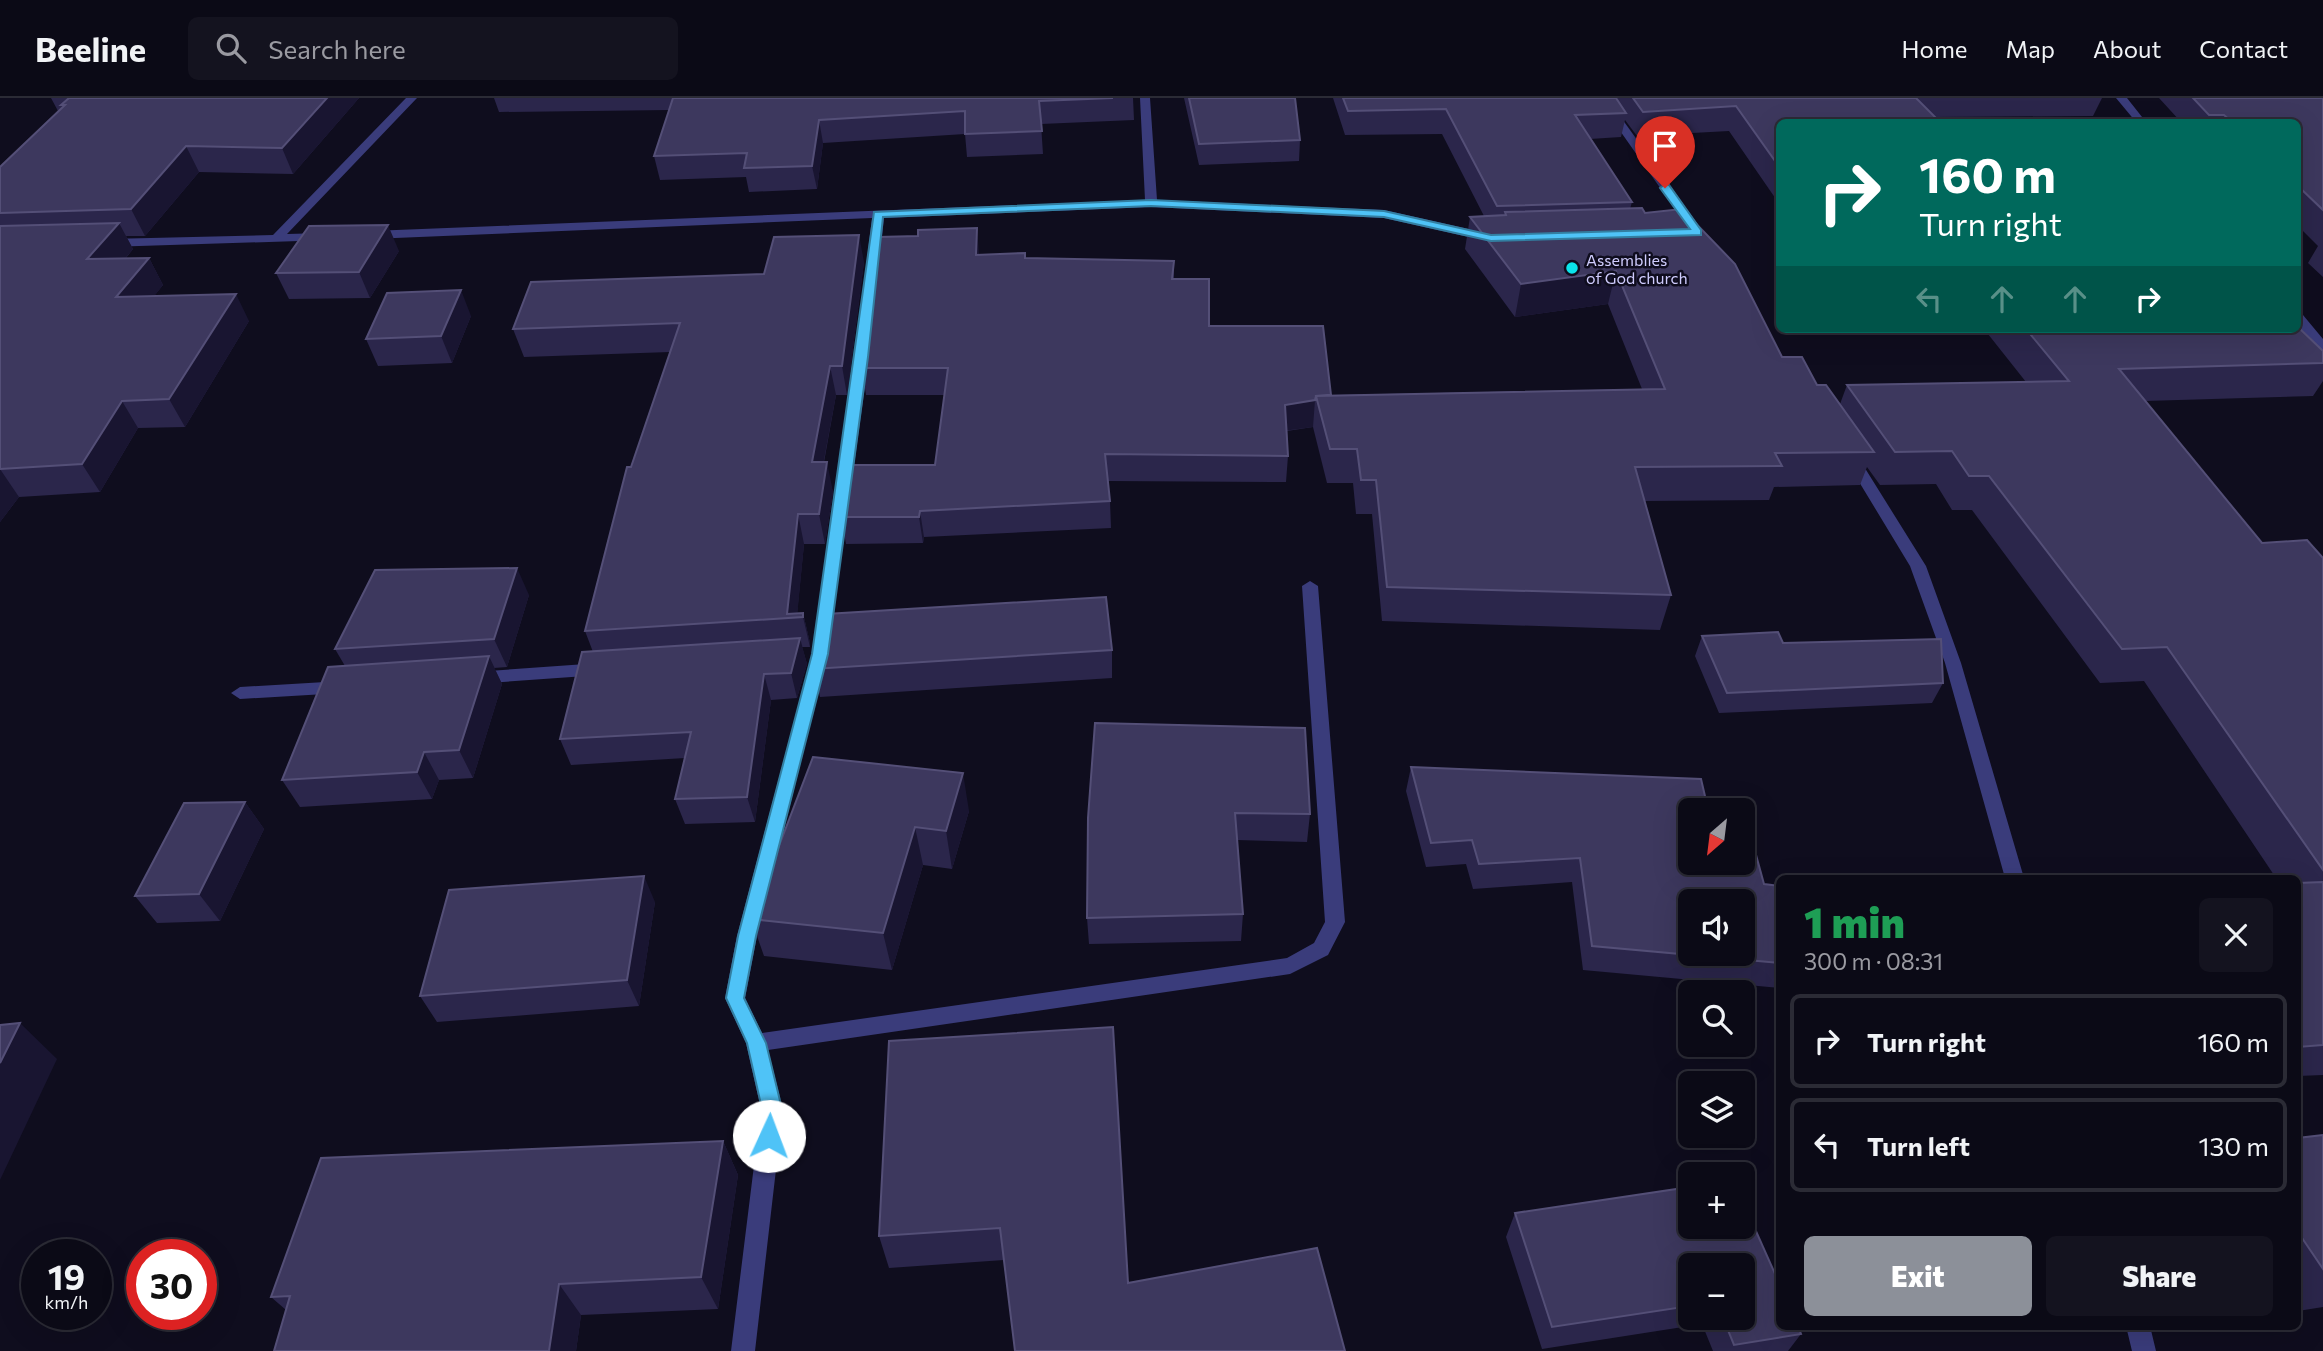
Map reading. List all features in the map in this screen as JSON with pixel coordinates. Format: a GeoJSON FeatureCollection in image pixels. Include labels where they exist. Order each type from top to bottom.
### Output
{"type":"FeatureCollection","features":[{"type":"Feature","properties":{"kind":"street"},"geometry":{"type":"LineString","coordinates":[[276,239],[412,98]]}},
{"type":"Feature","properties":{"kind":"street"},"geometry":{"type":"LineString","coordinates":[[1145,98],[1151,203]]}},
{"type":"Feature","properties":{"kind":"street"},"geometry":{"type":"LineString","coordinates":[[1602,98],[1695,236]]}},
{"type":"Feature","properties":{"kind":"street"},"geometry":{"type":"LineString","coordinates":[[2121,98],[2138,119]]}},
{"type":"Feature","properties":{"kind":"street"},"geometry":{"type":"LineString","coordinates":[[358,235],[1151,203],[1384,214],[1491,238],[1505,238]]}},
{"type":"Feature","properties":{"kind":"street"},"geometry":{"type":"LineString","coordinates":[[743,1351],[772,1109],[756,1043],[735,998],[813,654],[862,357],[878,214]]}},
{"type":"Feature","properties":{"kind":"street"},"geometry":{"type":"LineString","coordinates":[[96,243],[344,236]]}},
{"type":"Feature","properties":{"kind":"street"},"geometry":{"type":"LineString","coordinates":[[2301,321],[2323,347]]}},
{"type":"Feature","properties":{"kind":"street"},"geometry":{"type":"LineString","coordinates":[[1844,446],[1918,566],[1952,663],[2014,875]]}},
{"type":"Feature","properties":{"kind":"street"},"geometry":{"type":"LineString","coordinates":[[756,1043],[1290,966],[1321,949],[1335,922],[1310,586]]}},
{"type":"Feature","properties":{"kind":"street"},"geometry":{"type":"LineString","coordinates":[[459,679],[611,669]]}},
{"type":"Feature","properties":{"kind":"street"},"geometry":{"type":"LineString","coordinates":[[240,693],[363,685]]}},
{"type":"Feature","properties":{"kind":"street"},"geometry":{"type":"LineString","coordinates":[[2138,1330],[2144,1351]]}},
{"type":"Feature","properties":{"kind":"building"},"geometry":{"type":"Polygon","coordinates":[[[69,98],[327,98],[282,148],[186,146],[131,209],[0,213],[0,167],[65,105],[61,105],[69,98]]]}},
{"type":"Feature","properties":{"kind":"building"},"geometry":{"type":"Polygon","coordinates":[[[673,98],[1113,98],[1039,101],[1042,131],[965,134],[965,111],[819,120],[812,166],[744,168],[747,153],[654,156],[673,98]]]}},
{"type":"Feature","properties":{"kind":"building"},"geometry":{"type":"Polygon","coordinates":[[[1189,98],[1295,98],[1300,140],[1199,144],[1189,98]]]}},
{"type":"Feature","properties":{"kind":"building"},"geometry":{"type":"Polygon","coordinates":[[[1343,98],[1616,98],[1626,113],[1575,115],[1632,202],[1497,206],[1446,109],[1348,111],[1343,98]]]}},
{"type":"Feature","properties":{"kind":"building"},"geometry":{"type":"Polygon","coordinates":[[[1633,98],[1916,98],[1937,119],[1776,119],[1776,162],[1736,106],[1643,112],[1633,98]]]}},
{"type":"Feature","properties":{"kind":"building"},"geometry":{"type":"Polygon","coordinates":[[[2193,98],[2323,98],[2323,210],[2301,189],[2301,119],[2229,119],[2224,115],[2209,115],[2193,98]]]}},
{"type":"Feature","properties":{"kind":"building"},"geometry":{"type":"Polygon","coordinates":[[[1642,208],[1645,213],[1682,209],[1735,264],[1782,357],[1802,357],[1817,385],[1826,385],[1874,452],[1775,453],[1782,466],[1635,467],[1671,595],[1387,587],[1376,480],[1361,480],[1357,449],[1330,449],[1316,396],[1665,389],[1616,271],[1521,284],[1470,217],[1506,215],[1505,212],[1642,208]]]}},
{"type":"Feature","properties":{"kind":"building"},"geometry":{"type":"Polygon","coordinates":[[[119,223],[87,259],[149,258],[116,297],[236,294],[169,399],[122,401],[82,464],[0,469],[0,226],[119,223]]]}},
{"type":"Feature","properties":{"kind":"building"},"geometry":{"type":"Polygon","coordinates":[[[388,225],[359,272],[276,273],[309,226],[388,225]]]}},
{"type":"Feature","properties":{"kind":"building"},"geometry":{"type":"Polygon","coordinates":[[[977,228],[976,255],[1025,253],[1025,258],[1174,261],[1172,279],[1209,279],[1209,326],[1323,326],[1331,395],[1316,396],[1315,400],[1285,405],[1288,456],[1105,454],[1110,501],[920,511],[919,517],[841,517],[848,465],[935,465],[948,368],[862,368],[878,237],[918,236],[918,230],[977,228]]]}},
{"type":"Feature","properties":{"kind":"building"},"geometry":{"type":"Polygon","coordinates":[[[859,235],[842,366],[830,366],[812,462],[827,462],[819,514],[798,514],[787,614],[803,613],[803,617],[585,631],[627,467],[631,467],[680,323],[513,329],[531,282],[764,274],[774,237],[859,235]]]}},
{"type":"Feature","properties":{"kind":"building"},"geometry":{"type":"Polygon","coordinates":[[[461,290],[441,336],[366,339],[387,293],[461,290]]]}},
{"type":"Feature","properties":{"kind":"building"},"geometry":{"type":"Polygon","coordinates":[[[2301,330],[2323,351],[2323,363],[2119,369],[2262,543],[2307,540],[2323,558],[2323,870],[2167,647],[2122,649],[1989,476],[1969,476],[1952,451],[1895,452],[1847,385],[2069,381],[2029,333],[2301,333],[2301,330]]]}},
{"type":"Feature","properties":{"kind":"building"},"geometry":{"type":"Polygon","coordinates":[[[517,568],[494,639],[335,649],[375,570],[517,568]]]}},
{"type":"Feature","properties":{"kind":"building"},"geometry":{"type":"Polygon","coordinates":[[[1106,597],[1112,650],[813,669],[826,614],[1106,597]]]}},
{"type":"Feature","properties":{"kind":"building"},"geometry":{"type":"Polygon","coordinates":[[[1778,632],[1783,643],[1941,639],[1943,683],[1727,693],[1702,636],[1778,632]]]}},
{"type":"Feature","properties":{"kind":"building"},"geometry":{"type":"Polygon","coordinates":[[[800,638],[791,673],[764,674],[747,797],[675,799],[691,732],[560,739],[582,652],[800,638]]]}},
{"type":"Feature","properties":{"kind":"building"},"geometry":{"type":"Polygon","coordinates":[[[489,656],[459,750],[424,752],[417,772],[282,780],[328,667],[489,656]]]}},
{"type":"Feature","properties":{"kind":"building"},"geometry":{"type":"Polygon","coordinates":[[[1095,723],[1305,728],[1310,814],[1235,813],[1243,914],[1087,918],[1088,818],[1095,723]]]}},
{"type":"Feature","properties":{"kind":"building"},"geometry":{"type":"Polygon","coordinates":[[[813,757],[963,773],[946,831],[915,827],[883,933],[751,919],[813,757]]]}},
{"type":"Feature","properties":{"kind":"building"},"geometry":{"type":"Polygon","coordinates":[[[1411,767],[1701,779],[1705,798],[1678,798],[1678,875],[1755,875],[1755,851],[1764,884],[1776,886],[1776,963],[1755,961],[1755,889],[1678,889],[1678,954],[1592,946],[1580,858],[1479,864],[1472,840],[1431,843],[1411,767]]]}},
{"type":"Feature","properties":{"kind":"building"},"geometry":{"type":"Polygon","coordinates":[[[245,802],[199,894],[135,896],[184,803],[245,802]]]}},
{"type":"Feature","properties":{"kind":"building"},"geometry":{"type":"Polygon","coordinates":[[[644,876],[627,980],[420,996],[449,890],[644,876]]]}},
{"type":"Feature","properties":{"kind":"building"},"geometry":{"type":"Polygon","coordinates":[[[2323,882],[2323,1045],[2301,1047],[2301,883],[2323,882]]]}},
{"type":"Feature","properties":{"kind":"building"},"geometry":{"type":"Polygon","coordinates":[[[20,1023],[0,1063],[0,1025],[20,1023]]]}},
{"type":"Feature","properties":{"kind":"building"},"geometry":{"type":"Polygon","coordinates":[[[1113,1027],[1128,1283],[1317,1248],[1345,1351],[1015,1351],[1000,1228],[879,1236],[889,1041],[1113,1027]]]}},
{"type":"Feature","properties":{"kind":"building"},"geometry":{"type":"Polygon","coordinates":[[[2323,1135],[2323,1269],[2301,1236],[2301,1138],[2323,1135]]]}},
{"type":"Feature","properties":{"kind":"building"},"geometry":{"type":"Polygon","coordinates":[[[723,1141],[701,1277],[559,1284],[549,1351],[274,1351],[290,1296],[271,1297],[321,1158],[723,1141]]]}},
{"type":"Feature","properties":{"kind":"building"},"geometry":{"type":"Polygon","coordinates":[[[1678,1189],[1678,1239],[1755,1239],[1755,1229],[1776,1276],[1776,1330],[1800,1330],[1801,1334],[1734,1345],[1728,1330],[1755,1330],[1755,1253],[1678,1253],[1678,1308],[1552,1327],[1515,1213],[1678,1189]]]}},
{"type":"Feature","properties":{"kind":"place","name":"Assemblies of God church"},"geometry":{"type":"Point","coordinates":[1572,268]}},
{"type":"Feature","properties":{"kind":"route"},"geometry":{"type":"LineString","coordinates":[[769,1136],[772,1109],[756,1043],[735,998],[747,936],[820,654],[862,357],[878,214],[1151,203],[1384,214],[1491,238],[1697,232],[1665,188]]}}]}
